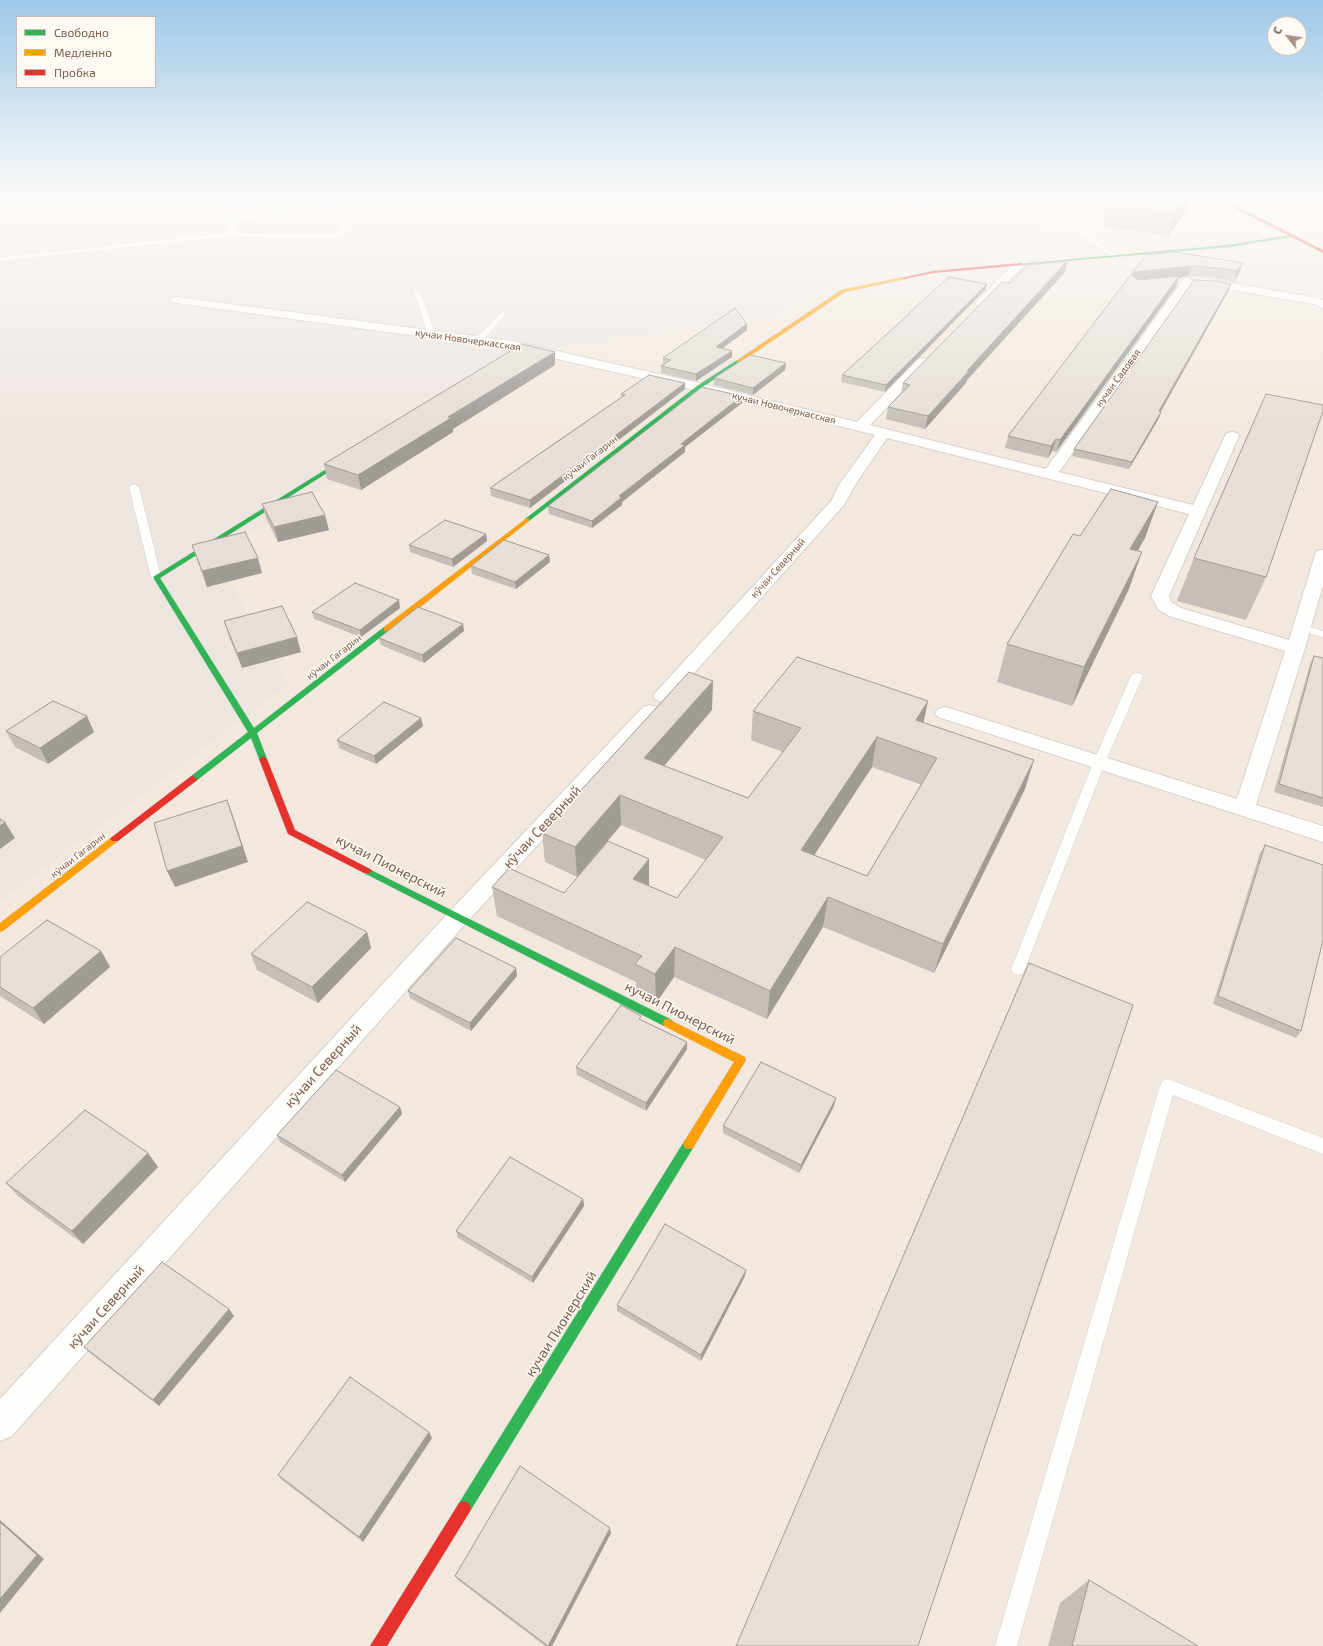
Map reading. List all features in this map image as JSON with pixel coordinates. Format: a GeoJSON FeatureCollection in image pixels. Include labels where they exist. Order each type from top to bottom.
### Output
{"type":"FeatureCollection","features":[{"type":"Feature","properties":{"kind":"main road","name":"кӯчаи Гагарин"},"geometry":{"type":"LineString","coordinates":[[0,928],[253,734],[699,387],[843,291],[915,276]]}},
{"type":"Feature","properties":{"kind":"main road"},"geometry":{"type":"LineString","coordinates":[[512,357],[526,348]]}},
{"type":"Feature","properties":{"kind":"main road"},"geometry":{"type":"LineString","coordinates":[[156,577],[358,452]]}},
{"type":"Feature","properties":{"kind":"main road","name":"кучаи Пионерский"},"geometry":{"type":"LineString","coordinates":[[156,577],[253,734],[291,832],[741,1060],[378,1646]]}},
{"type":"Feature","properties":{"kind":"street"},"geometry":{"type":"LineString","coordinates":[[975,310],[1007,276]]}},
{"type":"Feature","properties":{"kind":"street"},"geometry":{"type":"LineString","coordinates":[[1173,283],[1188,281],[1215,283],[1317,302],[1323,305]]}},
{"type":"Feature","properties":{"kind":"street","name":"кучаи Садовая"},"geometry":{"type":"LineString","coordinates":[[1049,475],[1188,281]]}},
{"type":"Feature","properties":{"kind":"street","name":"кучаи Новочеркасская"},"geometry":{"type":"LineString","coordinates":[[176,300],[526,348],[699,387],[1198,511]]}},
{"type":"Feature","properties":{"kind":"street"},"geometry":{"type":"LineString","coordinates":[[860,428],[931,354]]}},
{"type":"Feature","properties":{"kind":"street","name":"кӯчаи Северный"},"geometry":{"type":"LineString","coordinates":[[0,1424],[459,916],[656,704],[839,502],[847,485],[883,433]]}},
{"type":"Feature","properties":{"kind":"street"},"geometry":{"type":"LineString","coordinates":[[1232,436],[1160,596],[1164,605],[1175,612],[1296,648]]}},
{"type":"Feature","properties":{"kind":"street"},"geometry":{"type":"LineString","coordinates":[[1244,809],[1296,648],[1323,555]]}},
{"type":"Feature","properties":{"kind":"street"},"geometry":{"type":"LineString","coordinates":[[945,713],[1323,834]]}},
{"type":"Feature","properties":{"kind":"lane"},"geometry":{"type":"LineString","coordinates":[[417,292],[432,334]]}},
{"type":"Feature","properties":{"kind":"lane"},"geometry":{"type":"LineString","coordinates":[[478,341],[503,314]]}},
{"type":"Feature","properties":{"kind":"lane"},"geometry":{"type":"LineString","coordinates":[[134,487],[156,577]]}},
{"type":"Feature","properties":{"kind":"lane"},"geometry":{"type":"LineString","coordinates":[[1302,628],[1323,634]]}},
{"type":"Feature","properties":{"kind":"lane"},"geometry":{"type":"LineString","coordinates":[[1018,968],[1099,763],[1137,676]]}},
{"type":"Feature","properties":{"kind":"lane"},"geometry":{"type":"LineString","coordinates":[[1006,1646],[1168,1086],[1323,1146]]}},
{"type":"Feature","properties":{"kind":"shaded area"},"geometry":{"type":"Polygon","coordinates":[[[0,276],[858,276],[841,280],[778,316],[553,349],[216,555],[289,685],[0,902],[0,276]]]}},
{"type":"Feature","properties":{"kind":"shaded area"},"geometry":{"type":"Polygon","coordinates":[[[858,276],[1323,276],[1323,1646],[0,1646],[0,902],[289,685],[216,555],[553,349],[778,316],[841,280],[858,276]]]}},
{"type":"Feature","properties":{"kind":"building"},"geometry":{"type":"Polygon","coordinates":[[[1017,276],[1054,276],[928,416],[888,407],[910,385],[903,383],[1002,282],[1010,283],[1017,276]]]}},
{"type":"Feature","properties":{"kind":"building"},"geometry":{"type":"Polygon","coordinates":[[[1130,276],[1139,280],[1179,276],[1060,440],[1056,439],[1051,446],[1008,436],[1130,276]]]}},
{"type":"Feature","properties":{"kind":"building"},"geometry":{"type":"Polygon","coordinates":[[[949,277],[987,284],[886,385],[842,375],[909,313],[949,277]]]}},
{"type":"Feature","properties":{"kind":"building"},"geometry":{"type":"Polygon","coordinates":[[[1194,280],[1217,281],[1231,284],[1132,462],[1074,449],[1194,280]]]}},
{"type":"Feature","properties":{"kind":"building"},"geometry":{"type":"Polygon","coordinates":[[[735,308],[747,324],[716,347],[732,351],[696,374],[661,366],[671,360],[663,358],[735,308]]]}},
{"type":"Feature","properties":{"kind":"building"},"geometry":{"type":"Polygon","coordinates":[[[522,344],[555,352],[448,417],[451,418],[358,475],[324,464],[522,344]]]}},
{"type":"Feature","properties":{"kind":"building"},"geometry":{"type":"Polygon","coordinates":[[[750,355],[786,363],[753,388],[714,378],[750,355]]]}},
{"type":"Feature","properties":{"kind":"building"},"geometry":{"type":"Polygon","coordinates":[[[649,375],[685,383],[530,500],[490,488],[625,395],[621,394],[649,375]]]}},
{"type":"Feature","properties":{"kind":"building"},"geometry":{"type":"Polygon","coordinates":[[[702,387],[742,396],[681,444],[685,445],[619,496],[622,497],[592,521],[548,506],[702,387]]]}},
{"type":"Feature","properties":{"kind":"building"},"geometry":{"type":"Polygon","coordinates":[[[1266,394],[1323,405],[1323,411],[1266,577],[1194,558],[1266,394]]]}},
{"type":"Feature","properties":{"kind":"building"},"geometry":{"type":"Polygon","coordinates":[[[1111,489],[1158,502],[1130,549],[1142,552],[1084,667],[1007,644],[1073,534],[1080,536],[1111,489]]]}},
{"type":"Feature","properties":{"kind":"building"},"geometry":{"type":"Polygon","coordinates":[[[312,492],[325,515],[274,527],[262,504],[312,492]]]}},
{"type":"Feature","properties":{"kind":"building"},"geometry":{"type":"Polygon","coordinates":[[[445,520],[486,534],[452,559],[409,545],[445,520]]]}},
{"type":"Feature","properties":{"kind":"building"},"geometry":{"type":"Polygon","coordinates":[[[245,532],[258,558],[202,571],[192,545],[245,532]]]}},
{"type":"Feature","properties":{"kind":"building"},"geometry":{"type":"Polygon","coordinates":[[[504,540],[549,555],[515,582],[471,566],[504,540]]]}},
{"type":"Feature","properties":{"kind":"building"},"geometry":{"type":"Polygon","coordinates":[[[355,583],[399,600],[360,630],[312,612],[355,583]]]}},
{"type":"Feature","properties":{"kind":"building"},"geometry":{"type":"Polygon","coordinates":[[[282,606],[297,637],[237,653],[224,621],[282,606]]]}},
{"type":"Feature","properties":{"kind":"building"},"geometry":{"type":"Polygon","coordinates":[[[418,607],[463,624],[422,655],[379,638],[418,607]]]}},
{"type":"Feature","properties":{"kind":"building"},"geometry":{"type":"Polygon","coordinates":[[[1314,656],[1323,658],[1323,798],[1279,784],[1314,656]]]}},
{"type":"Feature","properties":{"kind":"building"},"geometry":{"type":"Polygon","coordinates":[[[797,657],[928,701],[916,720],[1034,760],[943,944],[828,897],[770,991],[675,947],[655,974],[635,964],[642,956],[492,887],[509,868],[564,893],[608,841],[649,859],[633,879],[677,898],[723,837],[620,795],[575,847],[542,833],[689,672],[713,681],[644,758],[748,798],[801,728],[753,711],[797,657]],[[877,737],[801,850],[867,876],[937,758],[877,737]]]}},
{"type":"Feature","properties":{"kind":"building"},"geometry":{"type":"Polygon","coordinates":[[[53,701],[87,716],[40,748],[6,731],[53,701]]]}},
{"type":"Feature","properties":{"kind":"building"},"geometry":{"type":"Polygon","coordinates":[[[384,702],[421,718],[374,756],[337,740],[384,702]]]}},
{"type":"Feature","properties":{"kind":"building"},"geometry":{"type":"Polygon","coordinates":[[[227,800],[242,846],[167,871],[154,823],[227,800]]]}},
{"type":"Feature","properties":{"kind":"building"},"geometry":{"type":"Polygon","coordinates":[[[0,819],[5,822],[0,826],[0,819]]]}},
{"type":"Feature","properties":{"kind":"building"},"geometry":{"type":"Polygon","coordinates":[[[1265,845],[1323,865],[1323,940],[1301,1031],[1218,996],[1265,845]]]}},
{"type":"Feature","properties":{"kind":"building"},"geometry":{"type":"Polygon","coordinates":[[[307,902],[367,932],[312,987],[251,954],[307,902]]]}},
{"type":"Feature","properties":{"kind":"building"},"geometry":{"type":"Polygon","coordinates":[[[47,920],[101,951],[33,1008],[0,987],[0,957],[47,920]]]}},
{"type":"Feature","properties":{"kind":"building"},"geometry":{"type":"Polygon","coordinates":[[[456,938],[516,968],[470,1023],[408,991],[456,938]]]}},
{"type":"Feature","properties":{"kind":"building"},"geometry":{"type":"Polygon","coordinates":[[[1029,963],[1133,1005],[918,1646],[736,1646],[1029,963]]]}},
{"type":"Feature","properties":{"kind":"building"},"geometry":{"type":"Polygon","coordinates":[[[621,1005],[641,1016],[639,1019],[687,1042],[646,1103],[576,1067],[621,1005]]]}},
{"type":"Feature","properties":{"kind":"building"},"geometry":{"type":"Polygon","coordinates":[[[761,1062],[836,1098],[801,1165],[723,1126],[761,1062]]]}},
{"type":"Feature","properties":{"kind":"building"},"geometry":{"type":"Polygon","coordinates":[[[336,1070],[400,1107],[342,1175],[277,1135],[336,1070]]]}},
{"type":"Feature","properties":{"kind":"building"},"geometry":{"type":"Polygon","coordinates":[[[85,1110],[148,1153],[72,1231],[6,1183],[85,1110]]]}},
{"type":"Feature","properties":{"kind":"building"},"geometry":{"type":"Polygon","coordinates":[[[510,1157],[583,1199],[532,1277],[456,1231],[510,1157]]]}},
{"type":"Feature","properties":{"kind":"building"},"geometry":{"type":"Polygon","coordinates":[[[665,1224],[746,1270],[701,1355],[617,1305],[665,1224]]]}},
{"type":"Feature","properties":{"kind":"building"},"geometry":{"type":"Polygon","coordinates":[[[162,1262],[229,1309],[153,1400],[84,1347],[162,1262]]]}},
{"type":"Feature","properties":{"kind":"building"},"geometry":{"type":"Polygon","coordinates":[[[350,1377],[429,1432],[359,1537],[278,1475],[350,1377]]]}},
{"type":"Feature","properties":{"kind":"building"},"geometry":{"type":"Polygon","coordinates":[[[520,1466],[610,1528],[548,1646],[455,1576],[520,1466]]]}},
{"type":"Feature","properties":{"kind":"building"},"geometry":{"type":"Polygon","coordinates":[[[0,1522],[37,1555],[0,1599],[0,1522]]]}},
{"type":"Feature","properties":{"kind":"building"},"geometry":{"type":"Polygon","coordinates":[[[1089,1580],[1198,1646],[1072,1646],[1089,1580]]]}},
{"type":"Feature","properties":{"kind":"railway"},"geometry":{"type":"LineString","coordinates":[[0,280],[47,276]]}},
{"type":"Feature","properties":{"kind":"railway"},"geometry":{"type":"LineString","coordinates":[[0,300],[76,285],[150,276]]}},
{"type":"Feature","properties":{"kind":"railway"},"geometry":{"type":"LineString","coordinates":[[0,290],[60,283]]}},
{"type":"Feature","properties":{"kind":"railway"},"geometry":{"type":"LineString","coordinates":[[0,310],[60,294]]}},
{"type":"Feature","properties":{"kind":"traffic: fast"},"geometry":{"type":"LineString","coordinates":[[527,520],[699,387],[739,361]]}},
{"type":"Feature","properties":{"kind":"traffic: fast"},"geometry":{"type":"LineString","coordinates":[[263,759],[253,733],[156,577],[351,456]]}},
{"type":"Feature","properties":{"kind":"traffic: fast"},"geometry":{"type":"LineString","coordinates":[[193,779],[387,629]]}},
{"type":"Feature","properties":{"kind":"traffic: fast"},"geometry":{"type":"LineString","coordinates":[[367,871],[668,1023]]}},
{"type":"Feature","properties":{"kind":"traffic: fast"},"geometry":{"type":"LineString","coordinates":[[464,1508],[689,1144]]}},
{"type":"Feature","properties":{"kind":"traffic: slow"},"geometry":{"type":"LineString","coordinates":[[739,361],[843,291],[904,278]]}},
{"type":"Feature","properties":{"kind":"traffic: slow"},"geometry":{"type":"LineString","coordinates":[[387,629],[527,520]]}},
{"type":"Feature","properties":{"kind":"traffic: slow"},"geometry":{"type":"LineString","coordinates":[[0,928],[115,839]]}},
{"type":"Feature","properties":{"kind":"traffic: slow"},"geometry":{"type":"LineString","coordinates":[[668,1023],[741,1060],[689,1144]]}},
{"type":"Feature","properties":{"kind":"traffic: jam"},"geometry":{"type":"LineString","coordinates":[[904,278],[915,276]]}},
{"type":"Feature","properties":{"kind":"traffic: jam"},"geometry":{"type":"LineString","coordinates":[[263,759],[291,832],[367,871]]}},
{"type":"Feature","properties":{"kind":"traffic: jam"},"geometry":{"type":"LineString","coordinates":[[115,839],[193,779]]}},
{"type":"Feature","properties":{"kind":"traffic: jam"},"geometry":{"type":"LineString","coordinates":[[378,1646],[464,1508]]}}]}
